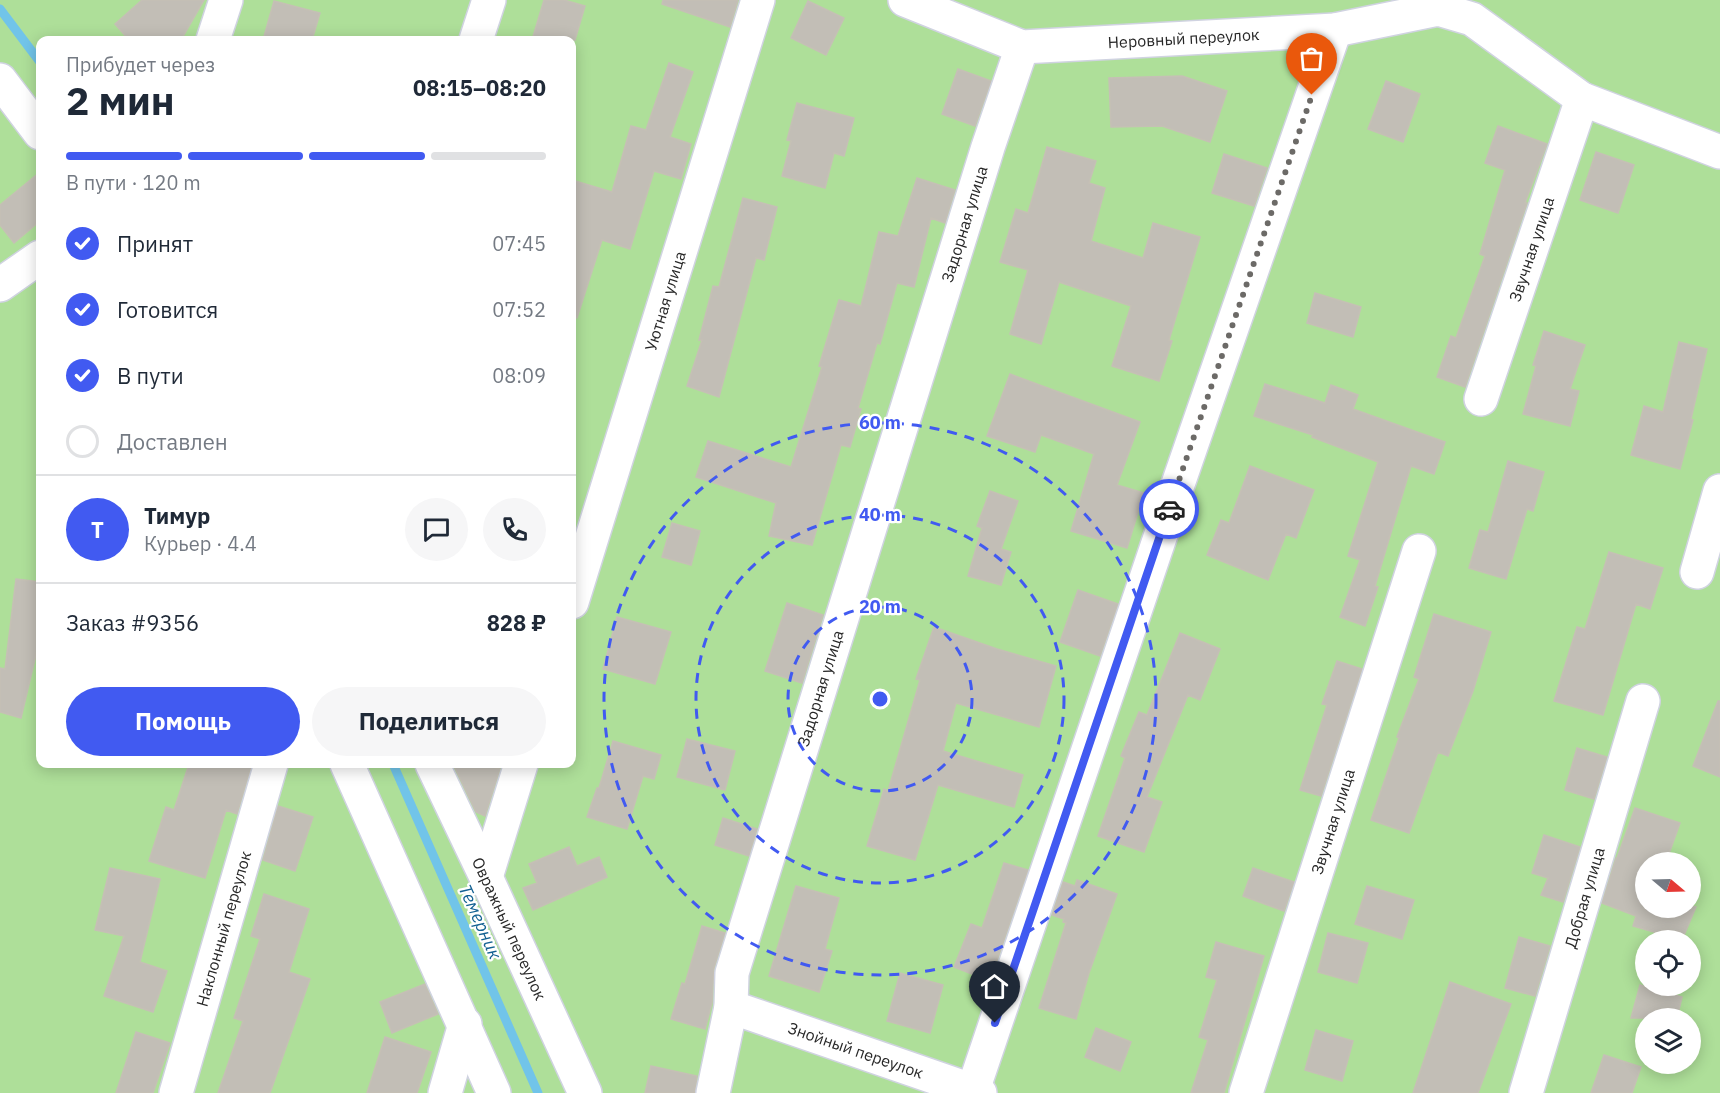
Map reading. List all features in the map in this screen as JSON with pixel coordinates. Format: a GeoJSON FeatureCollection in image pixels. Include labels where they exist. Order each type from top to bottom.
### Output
{"type":"FeatureCollection","features":[{"type":"Feature","properties":{"kind":"street"},"geometry":{"type":"LineString","coordinates":[[214,36],[226,0]]}},
{"type":"Feature","properties":{"kind":"street"},"geometry":{"type":"LineString","coordinates":[[477,36],[489,0]]}},
{"type":"Feature","properties":{"kind":"street","name":"Уютная улица"},"geometry":{"type":"LineString","coordinates":[[576,589],[758,0]]}},
{"type":"Feature","properties":{"kind":"street","name":"Неровный переулок"},"geometry":{"type":"LineString","coordinates":[[905,0],[1022,47],[1335,30],[1438,9],[1472,19],[1582,99],[1720,152]]}},
{"type":"Feature","properties":{"kind":"street"},"geometry":{"type":"LineString","coordinates":[[977,1092],[1177,487],[1335,30]]}},
{"type":"Feature","properties":{"kind":"street","name":"Задорная улица"},"geometry":{"type":"LineString","coordinates":[[713,1093],[731,1007],[732,973],[988,147],[1022,47]]}},
{"type":"Feature","properties":{"kind":"street"},"geometry":{"type":"LineString","coordinates":[[0,80],[36,129]]}},
{"type":"Feature","properties":{"kind":"street","name":"Звучная улица"},"geometry":{"type":"LineString","coordinates":[[1481,399],[1582,99]]}},
{"type":"Feature","properties":{"kind":"street"},"geometry":{"type":"LineString","coordinates":[[0,285],[36,260]]}},
{"type":"Feature","properties":{"kind":"street"},"geometry":{"type":"LineString","coordinates":[[1697,572],[1720,491]]}},
{"type":"Feature","properties":{"kind":"street","name":"Звучная улица"},"geometry":{"type":"LineString","coordinates":[[1246,1093],[1419,551]]}},
{"type":"Feature","properties":{"kind":"street","name":"Добрая улица"},"geometry":{"type":"LineString","coordinates":[[1526,1093],[1643,701]]}},
{"type":"Feature","properties":{"kind":"street","name":"Наклонный переулок"},"geometry":{"type":"LineString","coordinates":[[176,1093],[270,768]]}},
{"type":"Feature","properties":{"kind":"street"},"geometry":{"type":"LineString","coordinates":[[349,768],[494,1093]]}},
{"type":"Feature","properties":{"kind":"street","name":"Овражный переулок"},"geometry":{"type":"LineString","coordinates":[[434,768],[585,1093]]}},
{"type":"Feature","properties":{"kind":"street"},"geometry":{"type":"LineString","coordinates":[[486,877],[520,768]]}},
{"type":"Feature","properties":{"kind":"street","name":"Знойный переулок"},"geometry":{"type":"LineString","coordinates":[[731,1007],[977,1092]]}},
{"type":"Feature","properties":{"kind":"street"},"geometry":{"type":"LineString","coordinates":[[445,1093],[465,1024]]}},
{"type":"Feature","properties":{"kind":"green space"},"geometry":{"type":"Polygon","coordinates":[[[0,0],[1720,0],[1720,1093],[0,1093],[0,0]]]}},
{"type":"Feature","properties":{"kind":"building"},"geometry":{"type":"Polygon","coordinates":[[[142,0],[204,0],[183,36],[126,36],[115,24],[142,0]]]}},
{"type":"Feature","properties":{"kind":"building"},"geometry":{"type":"Polygon","coordinates":[[[544,0],[564,0],[585,6],[576,37],[533,36],[544,0]]]}},
{"type":"Feature","properties":{"kind":"building"},"geometry":{"type":"Polygon","coordinates":[[[663,0],[738,0],[730,27],[662,4],[663,0]]]}},
{"type":"Feature","properties":{"kind":"building"},"geometry":{"type":"Polygon","coordinates":[[[274,1],[320,13],[313,36],[264,36],[274,1]]]}},
{"type":"Feature","properties":{"kind":"building"},"geometry":{"type":"Polygon","coordinates":[[[808,1],[844,18],[826,55],[791,38],[808,1]]]}},
{"type":"Feature","properties":{"kind":"building"},"geometry":{"type":"Polygon","coordinates":[[[669,63],[693,72],[670,137],[691,144],[681,179],[654,171],[630,249],[602,240],[576,318],[576,181],[612,192],[631,126],[646,130],[669,63]]]}},
{"type":"Feature","properties":{"kind":"building"},"geometry":{"type":"Polygon","coordinates":[[[958,69],[991,81],[975,126],[942,114],[958,69]]]}},
{"type":"Feature","properties":{"kind":"building"},"geometry":{"type":"Polygon","coordinates":[[[1182,76],[1227,91],[1210,142],[1162,126],[1111,127],[1109,78],[1182,76]]]}},
{"type":"Feature","properties":{"kind":"building"},"geometry":{"type":"Polygon","coordinates":[[[1386,81],[1420,94],[1403,142],[1368,129],[1386,81]]]}},
{"type":"Feature","properties":{"kind":"building"},"geometry":{"type":"Polygon","coordinates":[[[797,103],[854,118],[844,156],[834,153],[825,188],[782,176],[791,141],[787,140],[797,103]]]}},
{"type":"Feature","properties":{"kind":"building"},"geometry":{"type":"Polygon","coordinates":[[[1498,126],[1547,144],[1525,203],[1527,203],[1465,387],[1437,377],[1451,336],[1456,338],[1485,256],[1480,254],[1505,170],[1485,163],[1498,126]]]}},
{"type":"Feature","properties":{"kind":"building"},"geometry":{"type":"Polygon","coordinates":[[[1047,147],[1096,161],[1089,183],[1105,188],[1091,241],[1143,258],[1153,223],[1200,237],[1159,381],[1112,366],[1131,306],[1059,282],[1041,344],[1010,334],[1028,270],[1000,262],[1016,209],[1028,213],[1047,147]]]}},
{"type":"Feature","properties":{"kind":"building"},"geometry":{"type":"Polygon","coordinates":[[[1596,152],[1634,165],[1618,213],[1580,200],[1596,152]]]}},
{"type":"Feature","properties":{"kind":"building"},"geometry":{"type":"Polygon","coordinates":[[[1224,154],[1267,168],[1254,206],[1212,193],[1224,154]]]}},
{"type":"Feature","properties":{"kind":"building"},"geometry":{"type":"Polygon","coordinates":[[[36,175],[36,224],[14,243],[0,225],[0,205],[36,175]]]}},
{"type":"Feature","properties":{"kind":"building"},"geometry":{"type":"Polygon","coordinates":[[[917,178],[955,190],[945,223],[931,218],[914,287],[897,283],[880,344],[877,343],[858,408],[861,409],[850,447],[841,445],[812,545],[769,536],[776,503],[696,477],[708,441],[791,467],[822,367],[819,366],[839,300],[861,306],[879,232],[898,236],[917,178]]]}},
{"type":"Feature","properties":{"kind":"building"},"geometry":{"type":"Polygon","coordinates":[[[743,198],[777,207],[764,260],[756,258],[719,397],[687,386],[702,340],[699,340],[713,286],[719,287],[743,198]]]}},
{"type":"Feature","properties":{"kind":"building"},"geometry":{"type":"Polygon","coordinates":[[[1315,293],[1361,307],[1353,337],[1307,323],[1315,293]]]}},
{"type":"Feature","properties":{"kind":"building"},"geometry":{"type":"Polygon","coordinates":[[[1544,331],[1585,345],[1570,389],[1579,391],[1570,426],[1523,414],[1536,366],[1533,365],[1544,331]]]}},
{"type":"Feature","properties":{"kind":"building"},"geometry":{"type":"Polygon","coordinates":[[[1679,342],[1707,349],[1691,419],[1693,420],[1680,469],[1631,455],[1644,406],[1663,412],[1679,342]]]}},
{"type":"Feature","properties":{"kind":"building"},"geometry":{"type":"Polygon","coordinates":[[[1010,374],[1140,422],[1117,485],[1144,493],[1127,548],[1071,531],[1094,454],[1041,435],[1035,452],[987,436],[1010,374]]]}},
{"type":"Feature","properties":{"kind":"building"},"geometry":{"type":"Polygon","coordinates":[[[1265,384],[1325,403],[1331,385],[1358,395],[1353,409],[1445,442],[1434,474],[1411,466],[1365,626],[1340,617],[1360,560],[1348,556],[1378,462],[1312,437],[1313,435],[1254,416],[1265,384]]]}},
{"type":"Feature","properties":{"kind":"building"},"geometry":{"type":"Polygon","coordinates":[[[1508,461],[1544,472],[1533,511],[1527,509],[1506,579],[1469,568],[1480,530],[1488,532],[1508,461]]]}},
{"type":"Feature","properties":{"kind":"building"},"geometry":{"type":"Polygon","coordinates":[[[1250,466],[1314,490],[1296,538],[1286,534],[1268,580],[1207,555],[1221,520],[1229,523],[1250,466]]]}},
{"type":"Feature","properties":{"kind":"building"},"geometry":{"type":"Polygon","coordinates":[[[990,491],[1018,501],[1001,549],[1011,552],[1001,585],[968,576],[982,528],[977,526],[990,491]]]}},
{"type":"Feature","properties":{"kind":"building"},"geometry":{"type":"Polygon","coordinates":[[[672,523],[700,531],[691,565],[662,557],[672,523]]]}},
{"type":"Feature","properties":{"kind":"building"},"geometry":{"type":"Polygon","coordinates":[[[1609,552],[1663,568],[1650,609],[1636,604],[1603,715],[1554,701],[1577,627],[1585,629],[1609,552]]]}},
{"type":"Feature","properties":{"kind":"building"},"geometry":{"type":"Polygon","coordinates":[[[16,579],[36,582],[36,655],[21,718],[0,712],[0,668],[5,669],[16,579]]]}},
{"type":"Feature","properties":{"kind":"building"},"geometry":{"type":"Polygon","coordinates":[[[1078,590],[1118,604],[1100,656],[1060,642],[1078,590]]]}},
{"type":"Feature","properties":{"kind":"building"},"geometry":{"type":"Polygon","coordinates":[[[787,603],[823,615],[802,683],[765,671],[787,603]]]}},
{"type":"Feature","properties":{"kind":"building"},"geometry":{"type":"Polygon","coordinates":[[[1434,614],[1491,632],[1473,691],[1448,756],[1438,752],[1409,833],[1371,820],[1399,738],[1397,737],[1419,679],[1414,677],[1434,614]]]}},
{"type":"Feature","properties":{"kind":"building"},"geometry":{"type":"Polygon","coordinates":[[[617,617],[671,632],[655,684],[603,669],[617,617]]]}},
{"type":"Feature","properties":{"kind":"building"},"geometry":{"type":"Polygon","coordinates":[[[934,627],[1056,666],[1039,727],[956,703],[943,751],[1023,775],[1014,807],[938,785],[915,860],[867,846],[884,789],[888,791],[920,680],[916,679],[934,627]]]}},
{"type":"Feature","properties":{"kind":"building"},"geometry":{"type":"Polygon","coordinates":[[[1180,633],[1220,649],[1200,700],[1188,695],[1147,797],[1162,802],[1144,852],[1098,836],[1125,758],[1121,756],[1139,712],[1147,715],[1180,633]]]}},
{"type":"Feature","properties":{"kind":"building"},"geometry":{"type":"Polygon","coordinates":[[[1337,661],[1362,669],[1321,796],[1300,790],[1327,705],[1322,704],[1337,661]]]}},
{"type":"Feature","properties":{"kind":"building"},"geometry":{"type":"Polygon","coordinates":[[[1718,701],[1720,701],[1720,777],[1693,766],[1718,701]]]}},
{"type":"Feature","properties":{"kind":"building"},"geometry":{"type":"Polygon","coordinates":[[[687,739],[735,751],[725,790],[677,777],[687,739]]]}},
{"type":"Feature","properties":{"kind":"building"},"geometry":{"type":"Polygon","coordinates":[[[613,741],[661,755],[654,779],[643,776],[627,829],[587,817],[597,788],[599,788],[613,741]]]}},
{"type":"Feature","properties":{"kind":"building"},"geometry":{"type":"Polygon","coordinates":[[[1577,748],[1607,757],[1594,799],[1565,790],[1577,748]]]}},
{"type":"Feature","properties":{"kind":"building"},"geometry":{"type":"Polygon","coordinates":[[[188,768],[251,768],[237,814],[226,810],[205,878],[149,861],[166,807],[174,810],[188,768]]]}},
{"type":"Feature","properties":{"kind":"building"},"geometry":{"type":"Polygon","coordinates":[[[455,768],[500,769],[485,816],[476,812],[455,768]]]}},
{"type":"Feature","properties":{"kind":"building"},"geometry":{"type":"Polygon","coordinates":[[[278,806],[313,817],[295,871],[263,860],[278,806]]]}},
{"type":"Feature","properties":{"kind":"building"},"geometry":{"type":"Polygon","coordinates":[[[1635,808],[1680,823],[1670,852],[1635,852],[1635,916],[1602,903],[1635,808]]]}},
{"type":"Feature","properties":{"kind":"building"},"geometry":{"type":"Polygon","coordinates":[[[723,818],[757,829],[749,856],[715,845],[723,818]]]}},
{"type":"Feature","properties":{"kind":"building"},"geometry":{"type":"Polygon","coordinates":[[[1544,835],[1580,847],[1563,902],[1541,895],[1548,878],[1532,873],[1544,835]]]}},
{"type":"Feature","properties":{"kind":"building"},"geometry":{"type":"Polygon","coordinates":[[[569,847],[577,866],[599,857],[607,877],[533,910],[523,888],[537,883],[529,864],[569,847]]]}},
{"type":"Feature","properties":{"kind":"building"},"geometry":{"type":"Polygon","coordinates":[[[1004,863],[1028,870],[990,981],[954,967],[971,924],[982,928],[1004,863]]]}},
{"type":"Feature","properties":{"kind":"building"},"geometry":{"type":"Polygon","coordinates":[[[110,868],[160,879],[140,962],[167,971],[153,1012],[104,996],[124,936],[95,930],[110,868]]]}},
{"type":"Feature","properties":{"kind":"building"},"geometry":{"type":"Polygon","coordinates":[[[1253,868],[1294,882],[1284,911],[1243,896],[1253,868]]]}},
{"type":"Feature","properties":{"kind":"building"},"geometry":{"type":"Polygon","coordinates":[[[1077,880],[1117,894],[1089,973],[1076,1019],[1039,1008],[1066,923],[1063,922],[1064,919],[1052,915],[1063,882],[1075,886],[1077,880]]]}},
{"type":"Feature","properties":{"kind":"building"},"geometry":{"type":"Polygon","coordinates":[[[796,886],[839,898],[825,949],[832,951],[819,992],[769,976],[796,886]]]}},
{"type":"Feature","properties":{"kind":"building"},"geometry":{"type":"Polygon","coordinates":[[[1367,886],[1414,900],[1402,939],[1355,924],[1367,886]]]}},
{"type":"Feature","properties":{"kind":"building"},"geometry":{"type":"Polygon","coordinates":[[[264,894],[309,909],[289,972],[310,979],[270,1093],[218,1093],[243,1021],[234,1018],[260,939],[251,936],[264,894]]]}},
{"type":"Feature","properties":{"kind":"building"},"geometry":{"type":"Polygon","coordinates":[[[1635,918],[1691,918],[1686,930],[1647,930],[1633,926],[1635,918]]]}},
{"type":"Feature","properties":{"kind":"building"},"geometry":{"type":"Polygon","coordinates":[[[702,926],[725,933],[714,968],[712,1003],[705,1029],[671,1019],[682,983],[685,984],[702,926]]]}},
{"type":"Feature","properties":{"kind":"building"},"geometry":{"type":"Polygon","coordinates":[[[1328,933],[1368,943],[1357,983],[1318,972],[1328,933]]]}},
{"type":"Feature","properties":{"kind":"building"},"geometry":{"type":"Polygon","coordinates":[[[1519,937],[1550,946],[1535,996],[1505,988],[1519,937]]]}},
{"type":"Feature","properties":{"kind":"building"},"geometry":{"type":"Polygon","coordinates":[[[1216,942],[1264,956],[1224,1093],[1191,1093],[1208,1040],[1199,1037],[1217,980],[1206,977],[1216,942]]]}},
{"type":"Feature","properties":{"kind":"building"},"geometry":{"type":"Polygon","coordinates":[[[900,973],[943,985],[930,1033],[887,1021],[900,973]]]}},
{"type":"Feature","properties":{"kind":"building"},"geometry":{"type":"Polygon","coordinates":[[[1450,982],[1511,1004],[1478,1093],[1413,1093],[1450,982]]]}},
{"type":"Feature","properties":{"kind":"building"},"geometry":{"type":"Polygon","coordinates":[[[425,984],[438,1014],[392,1033],[380,1002],[425,984]]]}},
{"type":"Feature","properties":{"kind":"building"},"geometry":{"type":"Polygon","coordinates":[[[1637,996],[1682,997],[1679,1008],[1635,1008],[1635,1018],[1631,1018],[1637,996]]]}},
{"type":"Feature","properties":{"kind":"building"},"geometry":{"type":"Polygon","coordinates":[[[1096,1028],[1131,1042],[1120,1071],[1085,1057],[1096,1028]]]}},
{"type":"Feature","properties":{"kind":"building"},"geometry":{"type":"Polygon","coordinates":[[[1316,1030],[1353,1041],[1342,1081],[1305,1070],[1316,1030]]]}},
{"type":"Feature","properties":{"kind":"building"},"geometry":{"type":"Polygon","coordinates":[[[136,1032],[170,1043],[153,1093],[116,1093],[136,1032]]]}},
{"type":"Feature","properties":{"kind":"building"},"geometry":{"type":"Polygon","coordinates":[[[385,1037],[431,1052],[417,1093],[367,1093],[385,1037]]]}},
{"type":"Feature","properties":{"kind":"building"},"geometry":{"type":"Polygon","coordinates":[[[1604,1055],[1635,1065],[1635,1074],[1639,1074],[1632,1093],[1591,1093],[1604,1055]]]}},
{"type":"Feature","properties":{"kind":"building"},"geometry":{"type":"Polygon","coordinates":[[[651,1066],[697,1076],[695,1093],[645,1093],[651,1066]]]}},
{"type":"Feature","properties":{"kind":"waterway","name":"Темерник"},"geometry":{"type":"LineString","coordinates":[[0,9],[36,57]]}},
{"type":"Feature","properties":{"kind":"waterway","name":"Темерник"},"geometry":{"type":"LineString","coordinates":[[395,768],[538,1093]]}},
{"type":"Feature","properties":{"kind":"way so far"},"geometry":{"type":"LineString","coordinates":[[1169,509],[1312,95]]}},
{"type":"Feature","properties":{"kind":"route"},"geometry":{"type":"LineString","coordinates":[[995,1023],[1169,509]]}}]}
